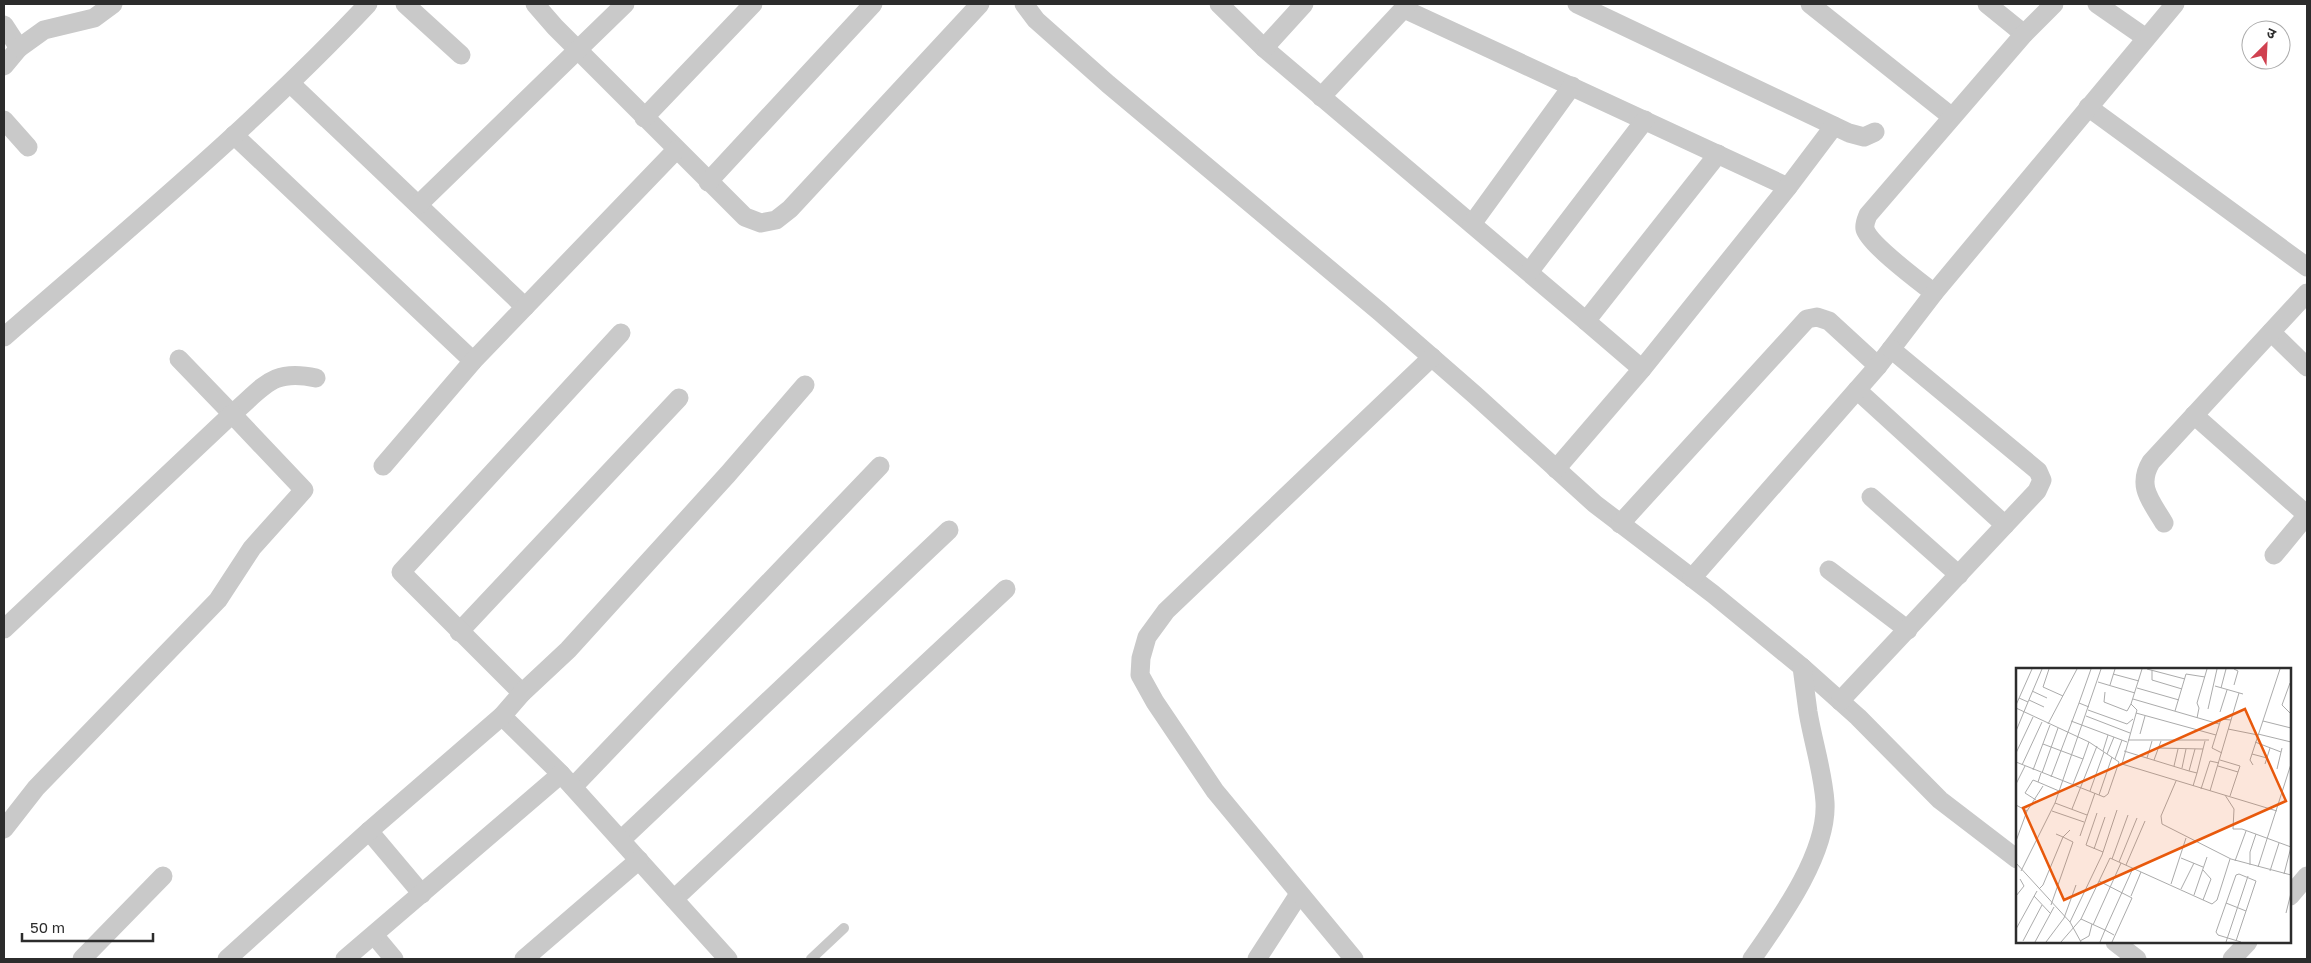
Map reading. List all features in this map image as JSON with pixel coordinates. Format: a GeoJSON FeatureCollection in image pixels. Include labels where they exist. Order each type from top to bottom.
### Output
{"type":"FeatureCollection","features":[{"type":"Feature","properties":{"kind":"street"},"geometry":{"type":"LineString","coordinates":[[4,66],[19,48],[44,30],[94,18],[113,4]]}},
{"type":"Feature","properties":{"kind":"street"},"geometry":{"type":"LineString","coordinates":[[4,337],[290,84],[368,4]]}},
{"type":"Feature","properties":{"kind":"street"},"geometry":{"type":"LineString","coordinates":[[406,4],[461,55]]}},
{"type":"Feature","properties":{"kind":"street"},"geometry":{"type":"LineString","coordinates":[[534,4],[555,28],[744,217],[761,223],[776,220],[790,209],[980,4]]}},
{"type":"Feature","properties":{"kind":"street"},"geometry":{"type":"LineString","coordinates":[[418,205],[625,4]]}},
{"type":"Feature","properties":{"kind":"street"},"geometry":{"type":"LineString","coordinates":[[644,118],[753,4]]}},
{"type":"Feature","properties":{"kind":"street"},"geometry":{"type":"LineString","coordinates":[[708,182],[872,4]]}},
{"type":"Feature","properties":{"kind":"street"},"geometry":{"type":"LineString","coordinates":[[1024,4],[1036,20],[1145,116],[1432,357],[1595,504],[1692,578],[1802,667],[1840,701],[1940,800],[2016,858]]}},
{"type":"Feature","properties":{"kind":"street"},"geometry":{"type":"LineString","coordinates":[[1219,4],[1264,48],[1642,369]]}},
{"type":"Feature","properties":{"kind":"street"},"geometry":{"type":"LineString","coordinates":[[1264,48],[1304,4]]}},
{"type":"Feature","properties":{"kind":"street"},"geometry":{"type":"LineString","coordinates":[[1577,4],[1859,137],[1864,137],[1874,132]]}},
{"type":"Feature","properties":{"kind":"street"},"geometry":{"type":"LineString","coordinates":[[1810,4],[1952,117]]}},
{"type":"Feature","properties":{"kind":"street"},"geometry":{"type":"LineString","coordinates":[[1987,4],[2024,34]]}},
{"type":"Feature","properties":{"kind":"street"},"geometry":{"type":"LineString","coordinates":[[1934,293],[1867,234],[1864,228],[1868,215],[2024,34],[2054,4]]}},
{"type":"Feature","properties":{"kind":"street"},"geometry":{"type":"LineString","coordinates":[[2097,4],[2146,38]]}},
{"type":"Feature","properties":{"kind":"street"},"geometry":{"type":"LineString","coordinates":[[1692,578],[1878,366],[1934,293],[2175,4]]}},
{"type":"Feature","properties":{"kind":"street"},"geometry":{"type":"LineString","coordinates":[[1322,96],[1406,6],[1788,187]]}},
{"type":"Feature","properties":{"kind":"street"},"geometry":{"type":"LineString","coordinates":[[4,25],[19,48]]}},
{"type":"Feature","properties":{"kind":"street"},"geometry":{"type":"LineString","coordinates":[[290,84],[525,307]]}},
{"type":"Feature","properties":{"kind":"street"},"geometry":{"type":"LineString","coordinates":[[1472,224],[1572,86]]}},
{"type":"Feature","properties":{"kind":"street"},"geometry":{"type":"LineString","coordinates":[[2088,107],[2307,267]]}},
{"type":"Feature","properties":{"kind":"street"},"geometry":{"type":"LineString","coordinates":[[4,120],[28,147]]}},
{"type":"Feature","properties":{"kind":"street"},"geometry":{"type":"LineString","coordinates":[[1529,272],[1645,120]]}},
{"type":"Feature","properties":{"kind":"street"},"geometry":{"type":"LineString","coordinates":[[1556,469],[1642,369],[1788,187],[1834,126]]}},
{"type":"Feature","properties":{"kind":"street"},"geometry":{"type":"LineString","coordinates":[[234,135],[473,361]]}},
{"type":"Feature","properties":{"kind":"street"},"geometry":{"type":"LineString","coordinates":[[383,466],[473,361],[676,150]]}},
{"type":"Feature","properties":{"kind":"street"},"geometry":{"type":"LineString","coordinates":[[1586,321],[1718,154]]}},
{"type":"Feature","properties":{"kind":"street"},"geometry":{"type":"LineString","coordinates":[[2164,523],[2147,492],[2144,480],[2151,462],[2307,292]]}},
{"type":"Feature","properties":{"kind":"street"},"geometry":{"type":"LineString","coordinates":[[1620,524],[1807,319],[1818,317],[1829,321],[1878,366]]}},
{"type":"Feature","properties":{"kind":"street"},"geometry":{"type":"LineString","coordinates":[[2271,332],[2307,367]]}},
{"type":"Feature","properties":{"kind":"street"},"geometry":{"type":"LineString","coordinates":[[522,693],[401,572],[621,333]]}},
{"type":"Feature","properties":{"kind":"street"},"geometry":{"type":"LineString","coordinates":[[1840,701],[2037,490],[2042,480],[2042,475],[1891,349]]}},
{"type":"Feature","properties":{"kind":"street"},"geometry":{"type":"LineString","coordinates":[[1354,959],[1215,791],[1140,675],[1141,658],[1147,637],[1166,611],[1432,357]]}},
{"type":"Feature","properties":{"kind":"street"},"geometry":{"type":"LineString","coordinates":[[4,829],[36,788],[218,600],[252,548],[304,490],[179,359]]}},
{"type":"Feature","properties":{"kind":"street"},"geometry":{"type":"LineString","coordinates":[[4,629],[232,414],[274,378],[297,373],[316,378]]}},
{"type":"Feature","properties":{"kind":"street"},"geometry":{"type":"LineString","coordinates":[[227,959],[369,831],[502,716],[522,693],[568,650],[728,474],[804,385]]}},
{"type":"Feature","properties":{"kind":"street"},"geometry":{"type":"LineString","coordinates":[[1857,390],[2005,525]]}},
{"type":"Feature","properties":{"kind":"street"},"geometry":{"type":"LineString","coordinates":[[460,632],[679,398]]}},
{"type":"Feature","properties":{"kind":"street"},"geometry":{"type":"LineString","coordinates":[[2194,415],[2307,514],[2274,554]]}},
{"type":"Feature","properties":{"kind":"street"},"geometry":{"type":"LineString","coordinates":[[345,959],[422,894],[567,780],[880,466]]}},
{"type":"Feature","properties":{"kind":"street"},"geometry":{"type":"LineString","coordinates":[[1871,497],[1959,575]]}},
{"type":"Feature","properties":{"kind":"street"},"geometry":{"type":"LineString","coordinates":[[620,840],[949,530]]}},
{"type":"Feature","properties":{"kind":"street"},"geometry":{"type":"LineString","coordinates":[[1829,570],[1908,630]]}},
{"type":"Feature","properties":{"kind":"street"},"geometry":{"type":"LineString","coordinates":[[674,899],[1006,589]]}},
{"type":"Feature","properties":{"kind":"street"},"geometry":{"type":"LineString","coordinates":[[1752,959],[1797,888],[1817,852],[1822,827],[1825,804],[1808,712],[1802,667]]}},
{"type":"Feature","properties":{"kind":"street"},"geometry":{"type":"LineString","coordinates":[[502,716],[567,780],[674,899],[718,956]]}},
{"type":"Feature","properties":{"kind":"street"},"geometry":{"type":"LineString","coordinates":[[369,831],[422,894]]}},
{"type":"Feature","properties":{"kind":"street"},"geometry":{"type":"LineString","coordinates":[[524,959],[639,860]]}},
{"type":"Feature","properties":{"kind":"street"},"geometry":{"type":"LineString","coordinates":[[82,959],[163,876]]}},
{"type":"Feature","properties":{"kind":"street"},"geometry":{"type":"LineString","coordinates":[[2291,895],[2307,876]]}},
{"type":"Feature","properties":{"kind":"street"},"geometry":{"type":"LineString","coordinates":[[1257,959],[1299,894]]}},
{"type":"Feature","properties":{"kind":"street"},"geometry":{"type":"LineString","coordinates":[[374,935],[394,959]]}},
{"type":"Feature","properties":{"kind":"street"},"geometry":{"type":"LineString","coordinates":[[2116,943],[2137,959]]}},
{"type":"Feature","properties":{"kind":"street"},"geometry":{"type":"LineString","coordinates":[[2232,959],[2247,943]]}},
{"type":"Feature","properties":{"kind":"lane"},"geometry":{"type":"LineString","coordinates":[[811,959],[844,928]]}}]}
